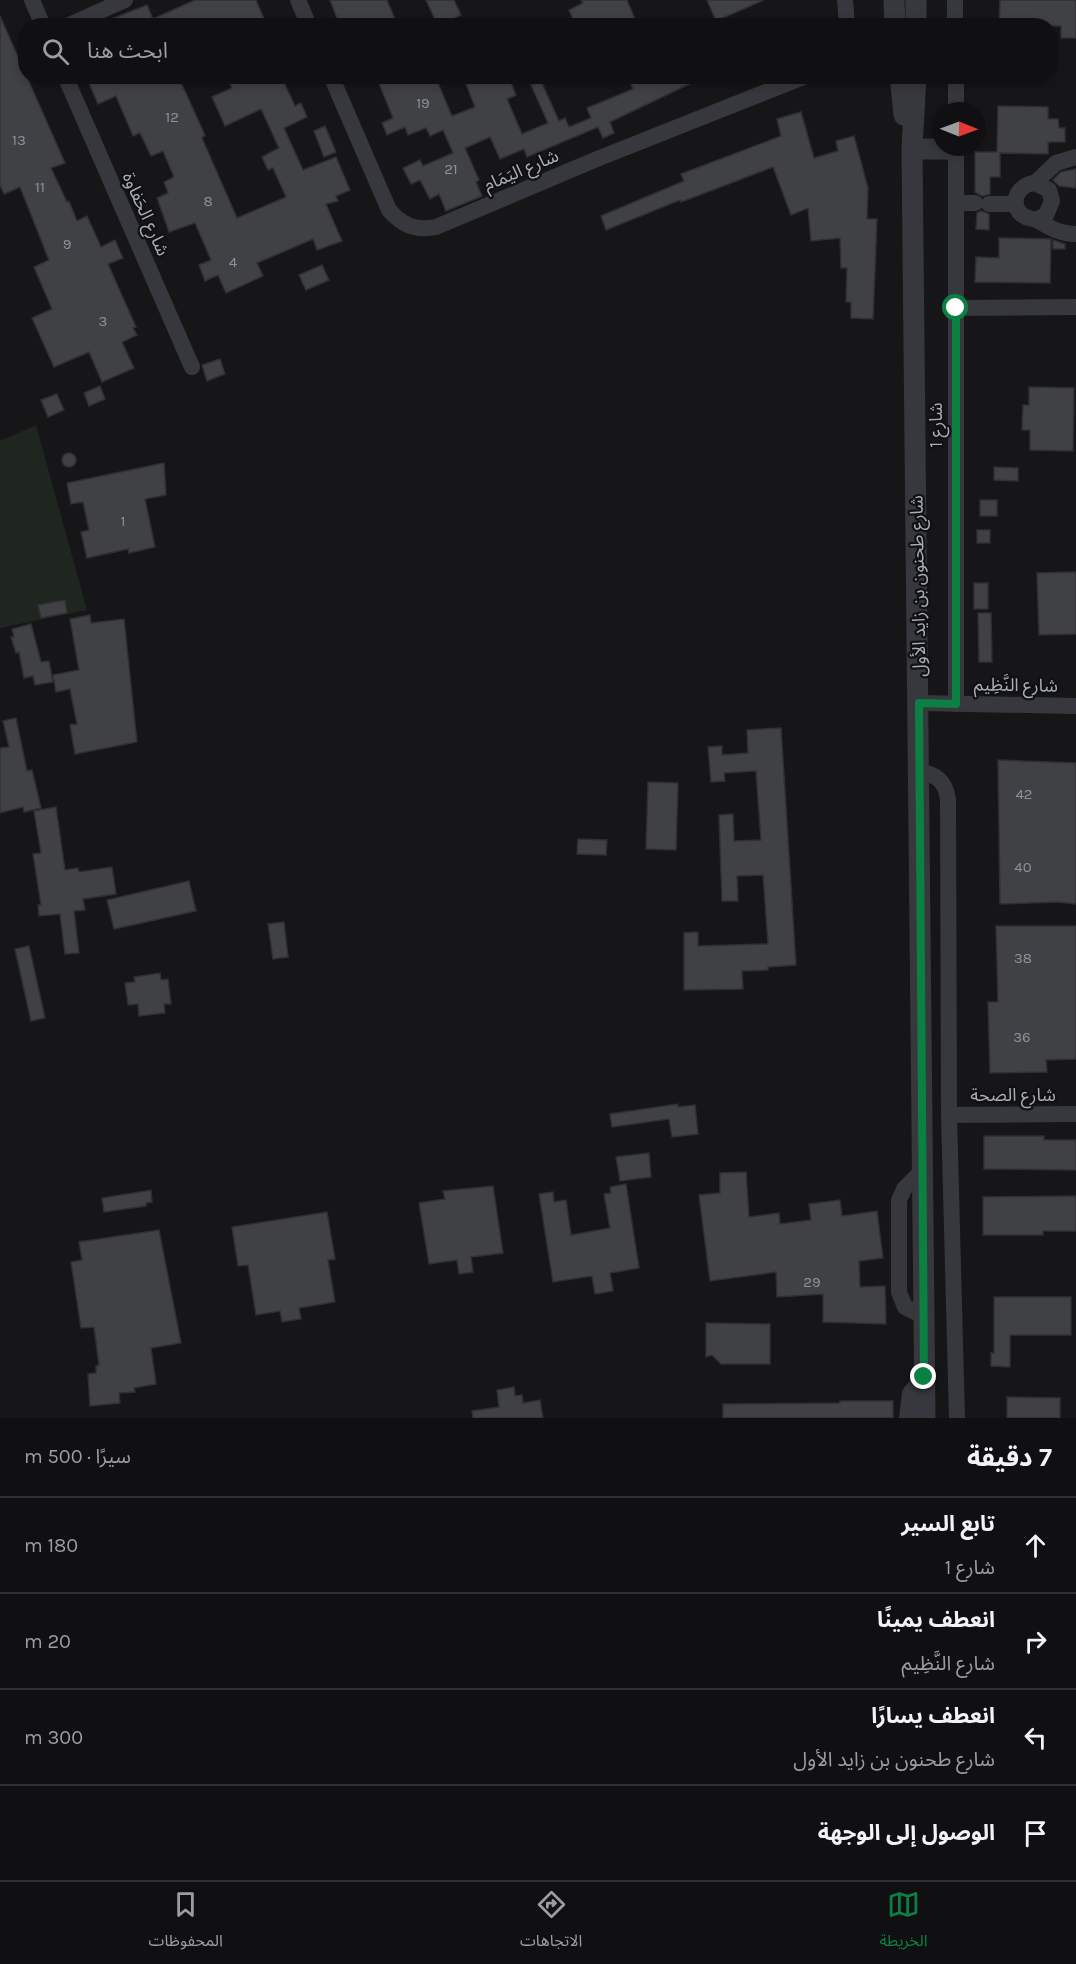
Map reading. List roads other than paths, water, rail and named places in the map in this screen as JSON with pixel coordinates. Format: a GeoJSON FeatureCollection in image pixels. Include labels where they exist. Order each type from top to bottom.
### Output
{"type":"FeatureCollection","features":[{"type":"Feature","properties":{"kind":"street"},"geometry":{"type":"LineString","coordinates":[[32,0],[40,18]]}},
{"type":"Feature","properties":{"kind":"street"},"geometry":{"type":"LineString","coordinates":[[85,18],[125,0]]}},
{"type":"Feature","properties":{"kind":"street"},"geometry":{"type":"LineString","coordinates":[[298,0],[306,18]]}},
{"type":"Feature","properties":{"kind":"street"},"geometry":{"type":"LineString","coordinates":[[845,0],[846,18]]}},
{"type":"Feature","properties":{"kind":"street"},"geometry":{"type":"LineString","coordinates":[[894,0],[895,18]]}},
{"type":"Feature","properties":{"kind":"street"},"geometry":{"type":"LineString","coordinates":[[916,0],[916,18]]}},
{"type":"Feature","properties":{"kind":"street"},"geometry":{"type":"LineString","coordinates":[[955,0],[955,18]]}},
{"type":"Feature","properties":{"kind":"street","name":"شارع الحَفاوة"},"geometry":{"type":"LineString","coordinates":[[68,84],[192,367]]}},
{"type":"Feature","properties":{"kind":"street","name":"شارع اليَمَام"},"geometry":{"type":"LineString","coordinates":[[334,84],[389,210],[399,221],[411,228],[424,230],[786,84]]}},
{"type":"Feature","properties":{"kind":"street","name":"شارع طحنون بن زايد الأول"},"geometry":{"type":"LineString","coordinates":[[901,84],[905,127],[912,149]]}},
{"type":"Feature","properties":{"kind":"street","name":"شارع طحنون بن زايد الأول"},"geometry":{"type":"LineString","coordinates":[[916,84],[912,149],[925,1418]]}},
{"type":"Feature","properties":{"kind":"street"},"geometry":{"type":"LineString","coordinates":[[956,84],[956,102]]}},
{"type":"Feature","properties":{"kind":"street"},"geometry":{"type":"LineString","coordinates":[[912,149],[932,149]]}},
{"type":"Feature","properties":{"kind":"street","name":"شارع 1"},"geometry":{"type":"LineString","coordinates":[[956,156],[956,704]]}},
{"type":"Feature","properties":{"kind":"street"},"geometry":{"type":"LineString","coordinates":[[1076,157],[1056,163],[1035,183],[1020,189],[1016,204],[1021,214],[1056,232],[1076,234]]}},
{"type":"Feature","properties":{"kind":"street"},"geometry":{"type":"LineString","coordinates":[[1035,183],[1049,190],[1052,201],[1046,215],[1036,220]]}},
{"type":"Feature","properties":{"kind":"street"},"geometry":{"type":"LineString","coordinates":[[956,203],[1016,204]]}},
{"type":"Feature","properties":{"kind":"street"},"geometry":{"type":"LineString","coordinates":[[956,308],[1076,307]]}},
{"type":"Feature","properties":{"kind":"street","name":"شارع النَّظِيم"},"geometry":{"type":"LineString","coordinates":[[919,703],[1076,706]]}},
{"type":"Feature","properties":{"kind":"street"},"geometry":{"type":"LineString","coordinates":[[918,771],[933,774],[939,779],[948,800],[950,1114],[957,1418]]}},
{"type":"Feature","properties":{"kind":"street","name":"شارع الصحة"},"geometry":{"type":"LineString","coordinates":[[950,1114],[1076,1114]]}},
{"type":"Feature","properties":{"kind":"street"},"geometry":{"type":"LineString","coordinates":[[907,1418],[910,1393],[924,1377]]}}]}
